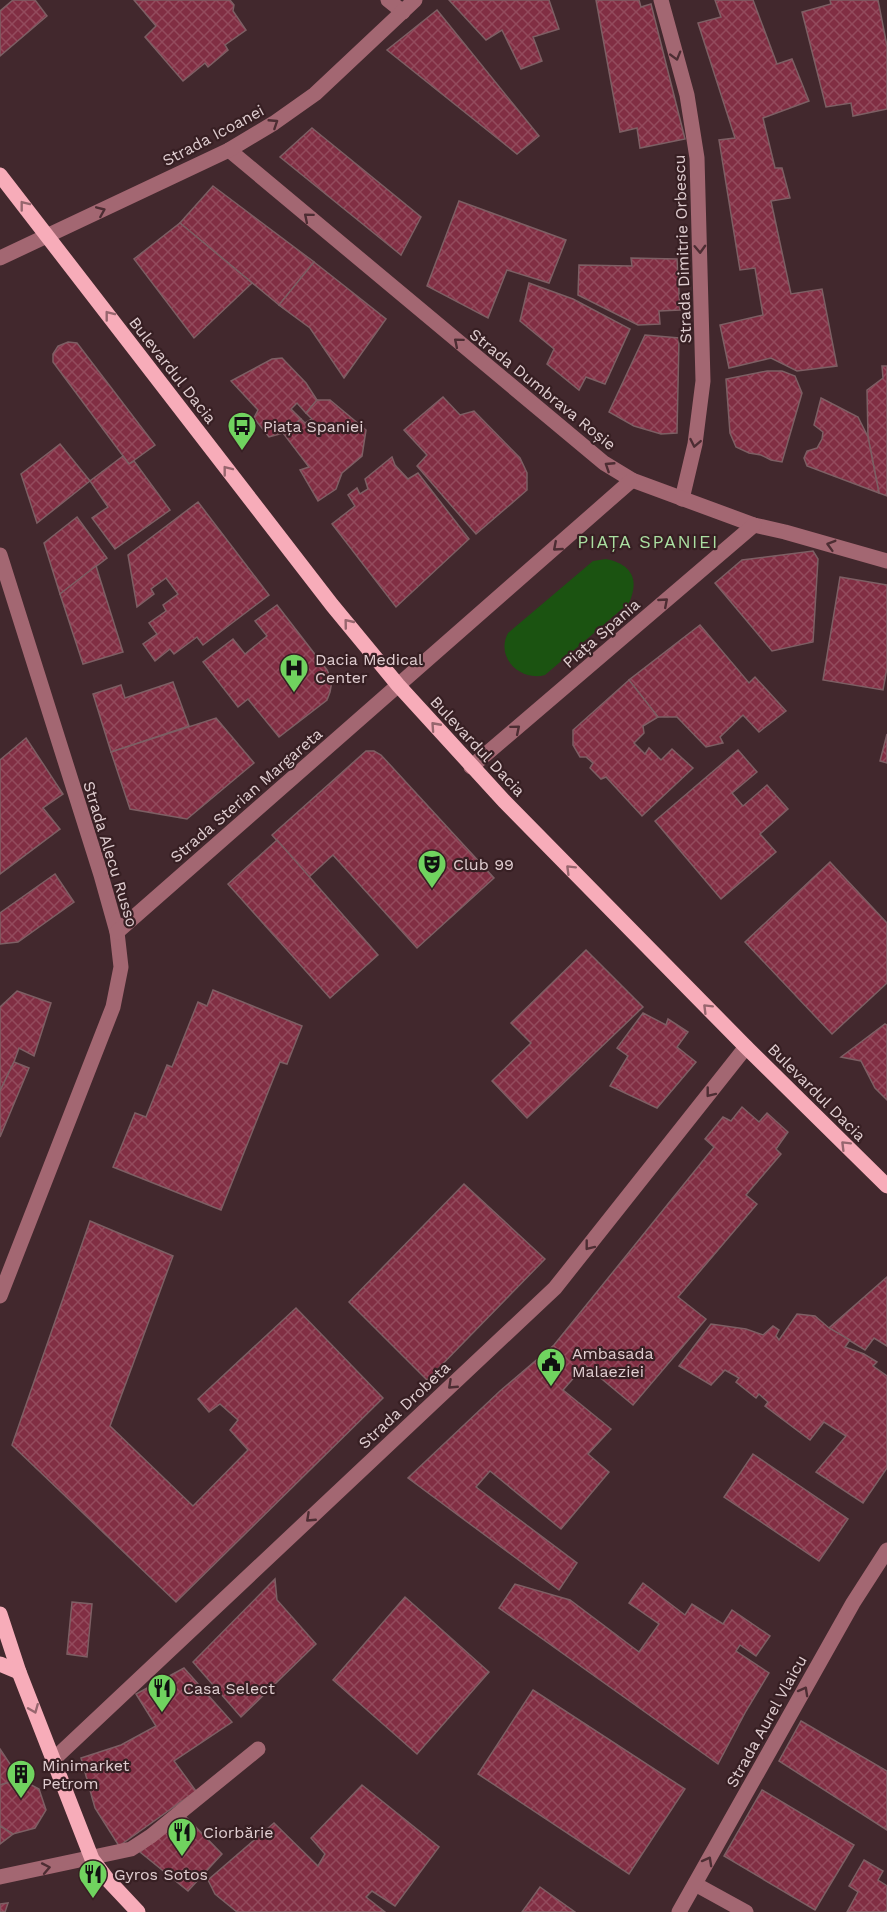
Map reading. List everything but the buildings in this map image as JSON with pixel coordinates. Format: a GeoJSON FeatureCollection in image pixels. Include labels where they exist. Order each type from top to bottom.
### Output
{"type":"FeatureCollection","features":[{"type":"Feature","properties":{"kind":"main road","name":"Bulevardul Dacia"},"geometry":{"type":"LineString","coordinates":[[0,175],[332,605],[398,685],[471,767],[746,1047],[887,1186]]}},
{"type":"Feature","properties":{"kind":"main road"},"geometry":{"type":"LineString","coordinates":[[0,1614],[19,1672],[92,1859],[138,1912]]}},
{"type":"Feature","properties":{"kind":"main road"},"geometry":{"type":"LineString","coordinates":[[0,1664],[19,1672]]}},
{"type":"Feature","properties":{"kind":"street"},"geometry":{"type":"LineString","coordinates":[[388,0],[403,12]]}},
{"type":"Feature","properties":{"kind":"street","name":"Strada Icoanei"},"geometry":{"type":"LineString","coordinates":[[0,258],[229,150],[274,123],[315,94],[415,0]]}},
{"type":"Feature","properties":{"kind":"street","name":"Strada Dimitrie Orbescu"},"geometry":{"type":"LineString","coordinates":[[661,0],[687,95],[697,159],[704,381],[695,444],[682,499]]}},
{"type":"Feature","properties":{"kind":"street","name":"Strada Dumbrava Roșie"},"geometry":{"type":"LineString","coordinates":[[229,150],[588,451],[632,480],[754,525],[887,561]]}},
{"type":"Feature","properties":{"kind":"street"},"geometry":{"type":"LineString","coordinates":[[398,685],[632,480]]}},
{"type":"Feature","properties":{"kind":"street","name":"Piața Spania"},"geometry":{"type":"LineString","coordinates":[[471,767],[754,525]]}},
{"type":"Feature","properties":{"kind":"street","name":"Strada Alecu Russo"},"geometry":{"type":"LineString","coordinates":[[0,555],[101,875],[117,932],[121,967],[113,1007],[0,1296]]}},
{"type":"Feature","properties":{"kind":"street","name":"Strada Sterian Margareta"},"geometry":{"type":"LineString","coordinates":[[117,932],[398,685]]}},
{"type":"Feature","properties":{"kind":"street","name":"Strada Drobeta"},"geometry":{"type":"LineString","coordinates":[[54,1759],[555,1288],[746,1047]]}},
{"type":"Feature","properties":{"kind":"street","name":"Strada Aurel Vlaicu"},"geometry":{"type":"LineString","coordinates":[[679,1912],[854,1603],[887,1550]]}},
{"type":"Feature","properties":{"kind":"street"},"geometry":{"type":"LineString","coordinates":[[0,1877],[131,1849],[151,1836],[258,1749]]}},
{"type":"Feature","properties":{"kind":"street"},"geometry":{"type":"LineString","coordinates":[[695,1884],[746,1912]]}},
{"type":"Feature","properties":{"kind":"green space"},"geometry":{"type":"Polygon","coordinates":[[[606,559],[622,565],[631,574],[634,587],[629,603],[545,675],[527,675],[512,666],[505,651],[508,633],[593,561],[606,559]]]}},
{"type":"Feature","properties":{"kind":"place","name":"Piața Spaniei"},"geometry":{"type":"Point","coordinates":[242,452]}},
{"type":"Feature","properties":{"kind":"place","name":"Dacia Medical Center"},"geometry":{"type":"Point","coordinates":[294,694]}},
{"type":"Feature","properties":{"kind":"place","name":"Club 99"},"geometry":{"type":"Point","coordinates":[432,890]}},
{"type":"Feature","properties":{"kind":"place","name":"Ambasada Malaeziei"},"geometry":{"type":"Point","coordinates":[551,1388]}},
{"type":"Feature","properties":{"kind":"place","name":"Casa Select"},"geometry":{"type":"Point","coordinates":[162,1714]}},
{"type":"Feature","properties":{"kind":"place","name":"Minimarket Petrom"},"geometry":{"type":"Point","coordinates":[21,1800]}},
{"type":"Feature","properties":{"kind":"place","name":"Ciorbărie"},"geometry":{"type":"Point","coordinates":[182,1858]}},
{"type":"Feature","properties":{"kind":"place","name":"Gyros Sotos"},"geometry":{"type":"Point","coordinates":[93,1900]}},
{"type":"Feature","properties":{"kind":"district","name":"PIAȚA SPANIEI"},"geometry":{"type":"Point","coordinates":[648,542]}}]}
